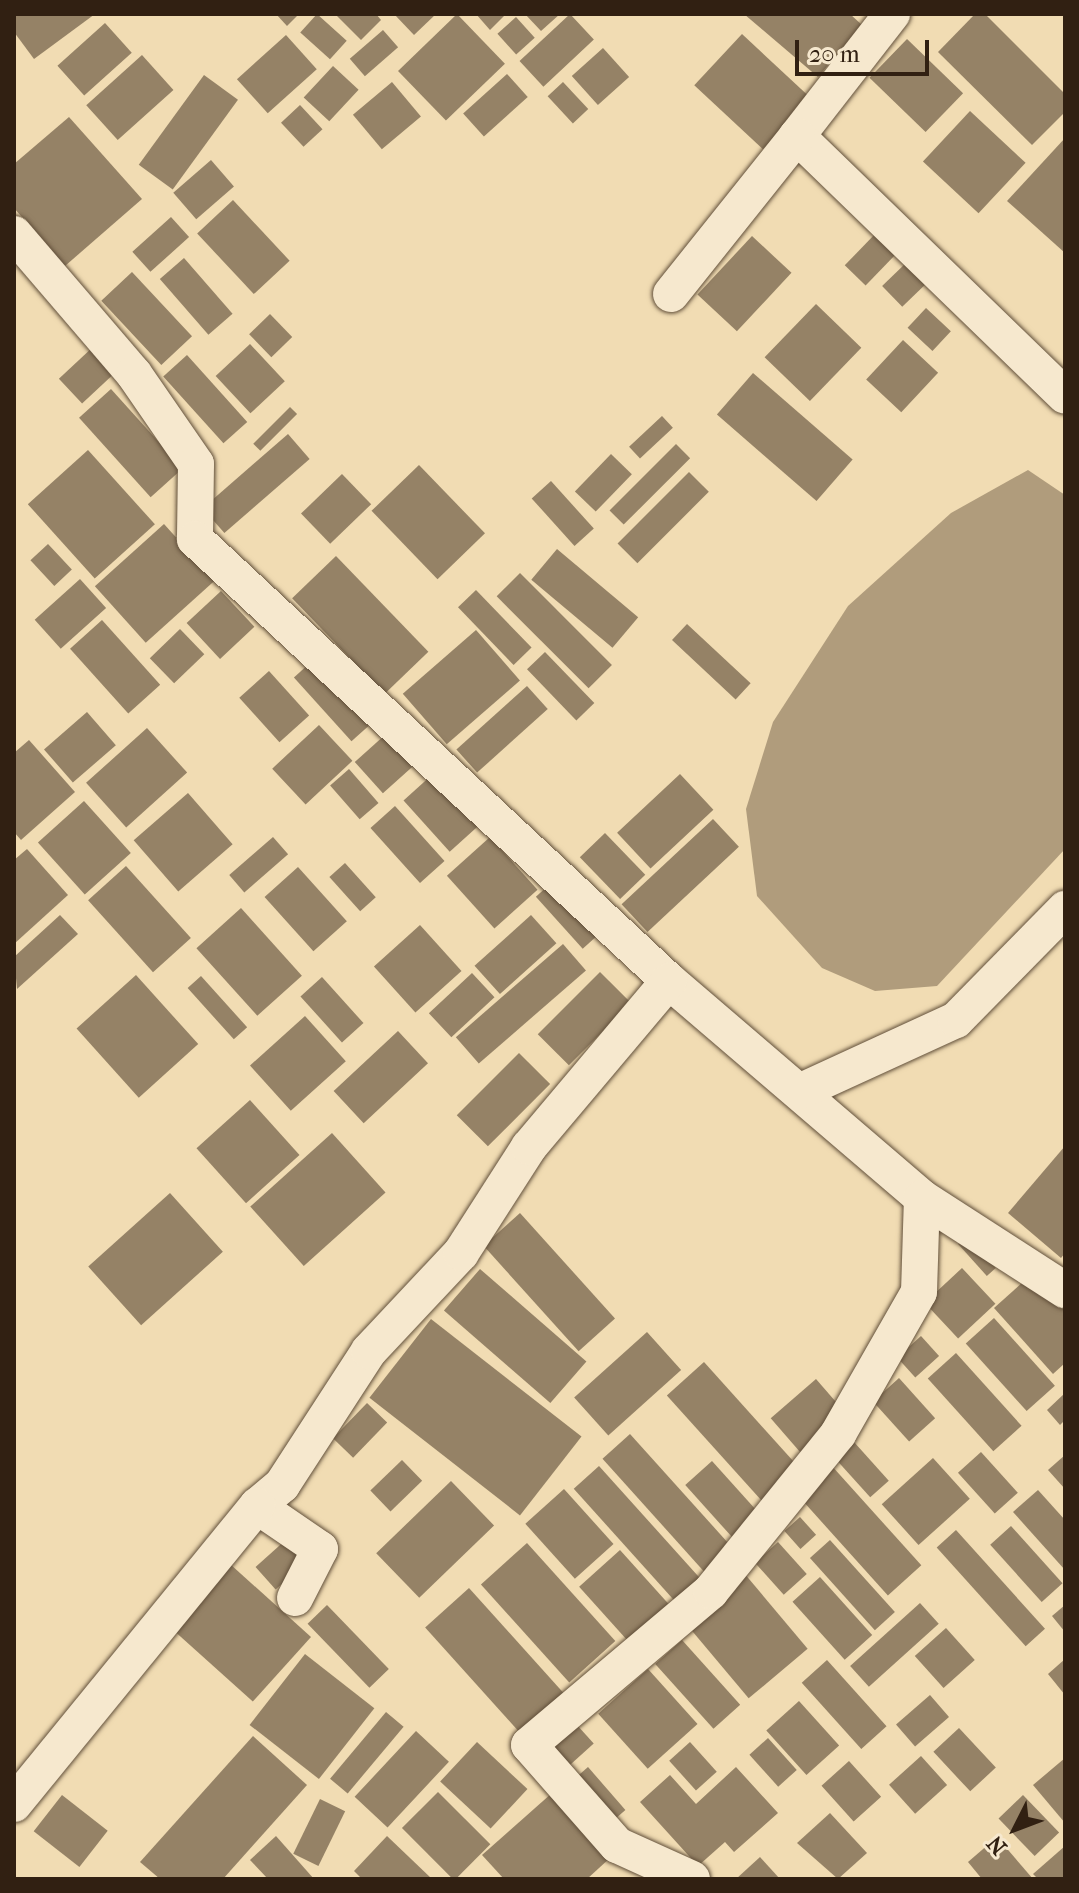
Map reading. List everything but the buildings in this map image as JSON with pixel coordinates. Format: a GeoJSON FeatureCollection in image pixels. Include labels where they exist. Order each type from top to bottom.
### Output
{"type":"FeatureCollection","features":[{"type":"Feature","properties":{"kind":"street"},"geometry":{"type":"LineString","coordinates":[[671,294],[892,14]]}},
{"type":"Feature","properties":{"kind":"street"},"geometry":{"type":"LineString","coordinates":[[797,136],[1065,396]]}},
{"type":"Feature","properties":{"kind":"street"},"geometry":{"type":"LineString","coordinates":[[14,234],[134,374],[196,464],[195,539],[669,981],[801,1091],[922,1198],[1065,1290]]}},
{"type":"Feature","properties":{"kind":"street"},"geometry":{"type":"LineString","coordinates":[[801,1091],[956,1020],[1065,909]]}},
{"type":"Feature","properties":{"kind":"street"},"geometry":{"type":"LineString","coordinates":[[14,1804],[257,1506],[282,1485],[369,1351],[461,1253],[529,1147],[669,981]]}},
{"type":"Feature","properties":{"kind":"street"},"geometry":{"type":"LineString","coordinates":[[692,1879],[617,1845],[529,1745],[711,1591],[838,1434],[919,1292],[922,1198]]}},
{"type":"Feature","properties":{"kind":"street"},"geometry":{"type":"LineString","coordinates":[[257,1506],[320,1549],[295,1598]]}},
{"type":"Feature","properties":{"kind":"shaded area"},"geometry":{"type":"Polygon","coordinates":[[[1028,470],[1065,495],[1065,849],[937,986],[875,991],[822,968],[757,896],[746,809],[773,722],[848,606],[951,513],[1028,470]]]}}]}
